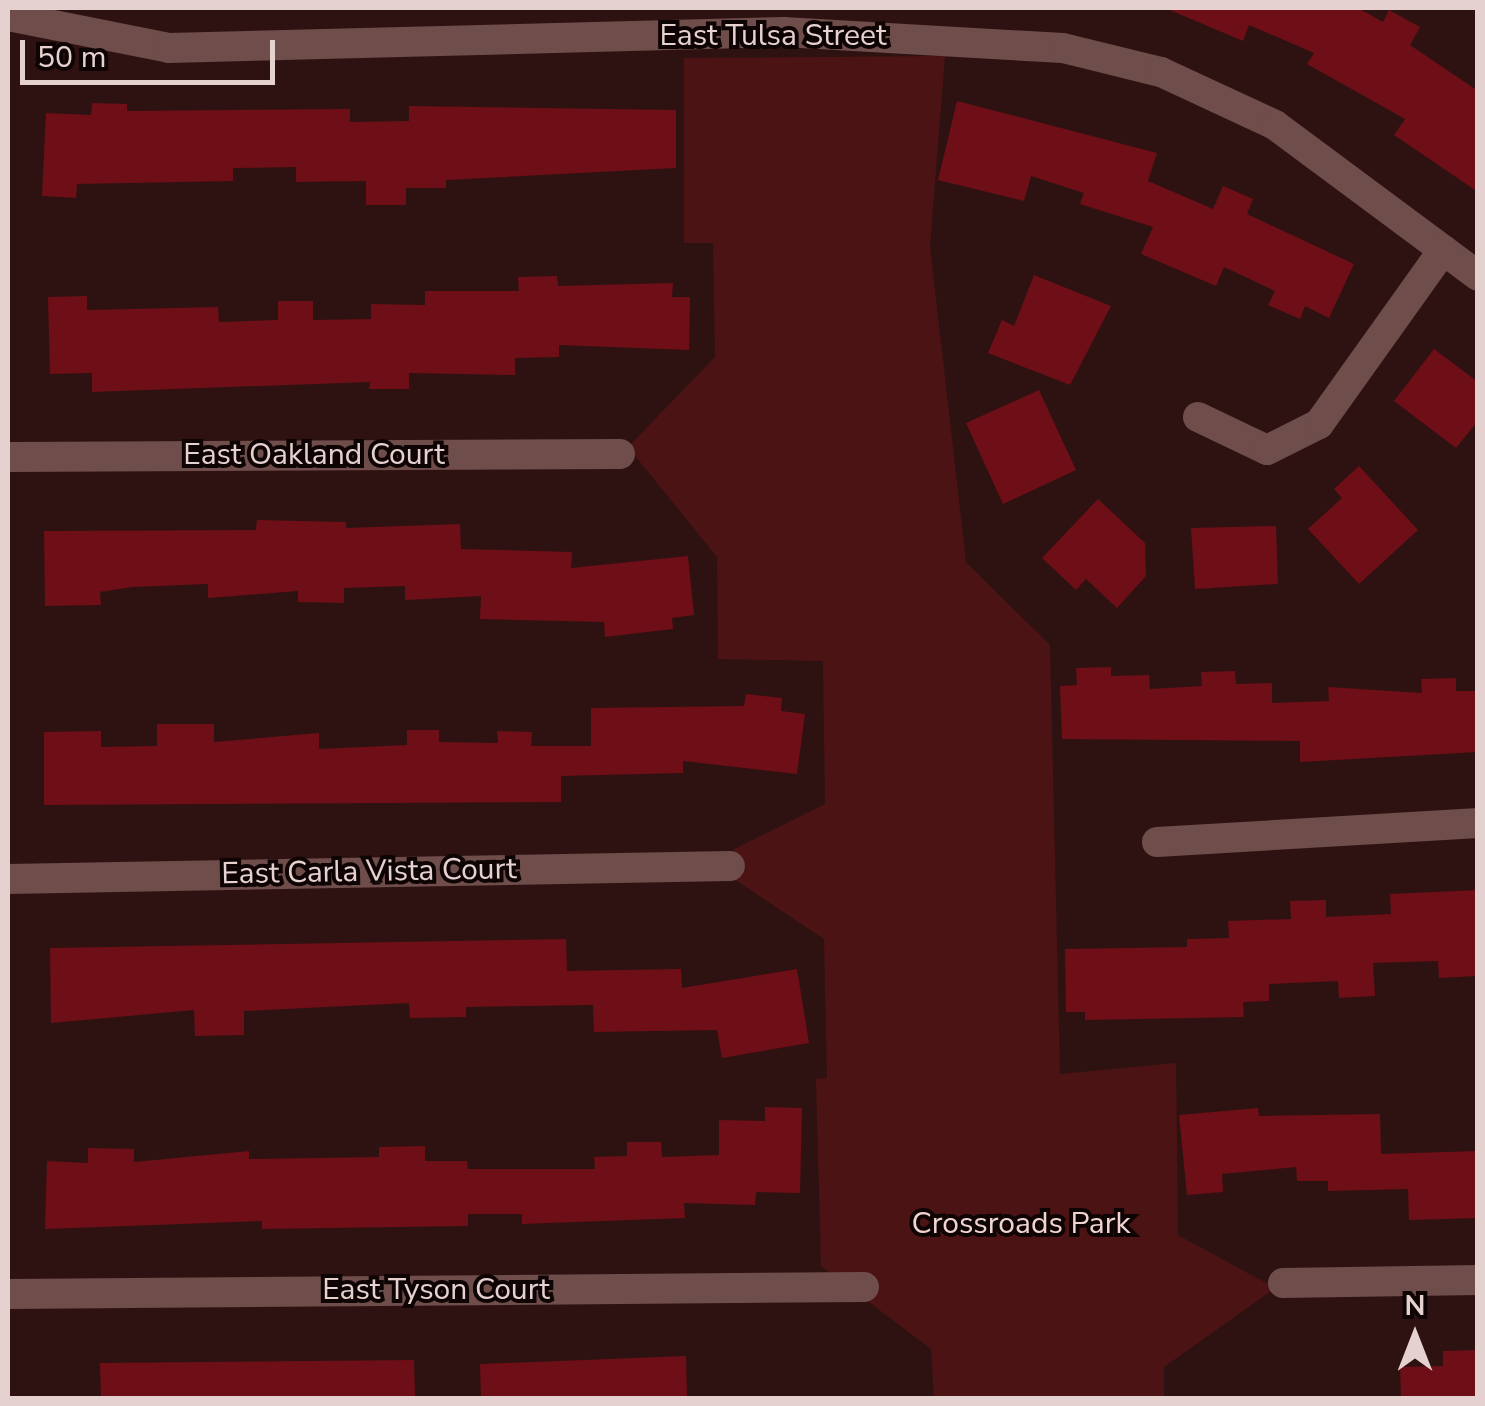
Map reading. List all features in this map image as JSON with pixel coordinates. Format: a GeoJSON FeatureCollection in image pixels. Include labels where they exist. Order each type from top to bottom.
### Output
{"type":"FeatureCollection","features":[{"type":"Feature","properties":{"kind":"street","name":"East Tulsa Street"},"geometry":{"type":"LineString","coordinates":[[8,16],[169,48],[784,20],[1063,48],[1161,72],[1275,125],[1478,276]]}},
{"type":"Feature","properties":{"kind":"street"},"geometry":{"type":"LineString","coordinates":[[1198,417],[1267,450],[1320,424],[1442,250]]}},
{"type":"Feature","properties":{"kind":"street","name":"East Oakland Court"},"geometry":{"type":"LineString","coordinates":[[8,457],[620,454]]}},
{"type":"Feature","properties":{"kind":"street"},"geometry":{"type":"LineString","coordinates":[[1157,842],[1478,823]]}},
{"type":"Feature","properties":{"kind":"street","name":"East Carla Vista Court"},"geometry":{"type":"LineString","coordinates":[[8,879],[730,866]]}},
{"type":"Feature","properties":{"kind":"street"},"geometry":{"type":"LineString","coordinates":[[1283,1283],[1478,1280]]}},
{"type":"Feature","properties":{"kind":"street","name":"East Tyson Court"},"geometry":{"type":"LineString","coordinates":[[8,1294],[864,1286]]}},
{"type":"Feature","properties":{"kind":"green space","name":"Crossroads Park"},"geometry":{"type":"Polygon","coordinates":[[[945,56],[930,246],[966,562],[1050,645],[1060,1074],[1176,1063],[1178,1235],[1275,1288],[1164,1367],[1164,1398],[934,1398],[931,1349],[821,1266],[816,1079],[827,1078],[824,939],[731,877],[734,849],[825,804],[823,661],[718,659],[717,557],[628,447],[715,357],[713,243],[684,243],[684,58],[945,56]]]}},
{"type":"Feature","properties":{"kind":"building"},"geometry":{"type":"Polygon","coordinates":[[[1165,8],[1358,8],[1383,22],[1389,10],[1420,27],[1410,45],[1478,91],[1478,192],[1394,135],[1405,119],[1307,64],[1314,53],[1249,25],[1243,41],[1165,8]]]}},
{"type":"Feature","properties":{"kind":"building"},"geometry":{"type":"Polygon","coordinates":[[[957,101],[1157,153],[1148,181],[1213,209],[1223,186],[1253,199],[1247,214],[1354,264],[1329,318],[1305,306],[1300,319],[1268,305],[1275,291],[1224,267],[1216,286],[1141,254],[1153,227],[1080,204],[1084,193],[1031,176],[1024,201],[938,180],[957,101]]]}},
{"type":"Feature","properties":{"kind":"building"},"geometry":{"type":"Polygon","coordinates":[[[92,103],[127,104],[127,111],[350,109],[350,122],[409,121],[409,106],[676,110],[676,168],[446,180],[446,188],[406,188],[406,205],[366,205],[366,181],[296,182],[296,167],[233,168],[233,181],[77,184],[76,198],[42,196],[46,113],[91,115],[92,103]]]}},
{"type":"Feature","properties":{"kind":"building"},"geometry":{"type":"Polygon","coordinates":[[[1034,275],[1111,306],[1070,385],[988,353],[1002,320],[1014,326],[1034,275]]]}},
{"type":"Feature","properties":{"kind":"building"},"geometry":{"type":"Polygon","coordinates":[[[557,276],[558,286],[673,283],[672,297],[690,297],[689,350],[559,345],[559,357],[515,358],[515,375],[409,373],[409,389],[369,389],[370,382],[92,392],[92,373],[50,374],[48,297],[87,296],[87,310],[218,307],[219,322],[278,320],[278,301],[313,301],[313,320],[371,319],[371,304],[425,305],[425,291],[519,291],[518,277],[557,276]]]}},
{"type":"Feature","properties":{"kind":"building"},"geometry":{"type":"Polygon","coordinates":[[[1434,349],[1478,382],[1478,421],[1456,448],[1394,401],[1434,349]]]}},
{"type":"Feature","properties":{"kind":"building"},"geometry":{"type":"Polygon","coordinates":[[[1039,390],[1076,470],[1003,504],[966,423],[1039,390]]]}},
{"type":"Feature","properties":{"kind":"building"},"geometry":{"type":"Polygon","coordinates":[[[1359,466],[1418,530],[1359,584],[1308,529],[1342,498],[1334,489],[1359,466]]]}},
{"type":"Feature","properties":{"kind":"building"},"geometry":{"type":"Polygon","coordinates":[[[1098,499],[1145,543],[1146,576],[1117,608],[1086,579],[1076,590],[1042,558],[1098,499]]]}},
{"type":"Feature","properties":{"kind":"building"},"geometry":{"type":"Polygon","coordinates":[[[257,520],[346,522],[346,528],[460,524],[461,549],[572,552],[571,568],[688,556],[694,615],[672,618],[673,629],[605,637],[604,622],[480,619],[481,596],[405,600],[405,586],[344,588],[344,603],[298,602],[298,591],[208,598],[208,584],[132,587],[100,592],[101,605],[45,606],[44,531],[256,530],[257,520]]]}},
{"type":"Feature","properties":{"kind":"building"},"geometry":{"type":"Polygon","coordinates":[[[1276,526],[1278,584],[1195,589],[1191,528],[1276,526]]]}},
{"type":"Feature","properties":{"kind":"building"},"geometry":{"type":"Polygon","coordinates":[[[1111,667],[1111,676],[1149,675],[1150,689],[1202,686],[1201,672],[1235,671],[1236,684],[1272,683],[1272,703],[1329,701],[1328,687],[1422,693],[1421,679],[1456,678],[1456,691],[1478,691],[1478,752],[1300,762],[1300,741],[1062,739],[1060,686],[1077,685],[1076,668],[1111,667]]]}},
{"type":"Feature","properties":{"kind":"building"},"geometry":{"type":"Polygon","coordinates":[[[746,694],[782,698],[781,711],[805,714],[797,774],[683,761],[683,773],[561,776],[561,802],[44,805],[44,732],[101,731],[101,747],[157,746],[157,724],[214,724],[214,742],[319,733],[319,749],[407,745],[407,730],[439,730],[439,742],[498,743],[497,731],[532,732],[531,746],[591,746],[591,708],[744,706],[746,694]]]}},
{"type":"Feature","properties":{"kind":"building"},"geometry":{"type":"Polygon","coordinates":[[[1478,890],[1478,976],[1439,978],[1438,961],[1373,963],[1375,996],[1339,998],[1338,981],[1269,984],[1269,1001],[1243,1002],[1244,1017],[1085,1020],[1085,1012],[1066,1012],[1065,949],[1187,947],[1187,939],[1229,938],[1228,921],[1291,919],[1290,901],[1326,900],[1326,917],[1391,914],[1390,894],[1478,890]]]}},
{"type":"Feature","properties":{"kind":"building"},"geometry":{"type":"Polygon","coordinates":[[[566,939],[567,971],[681,969],[682,988],[797,969],[809,1043],[722,1058],[717,1030],[594,1032],[593,1005],[466,1007],[466,1017],[410,1018],[409,1003],[244,1011],[244,1035],[195,1036],[194,1010],[51,1023],[50,948],[566,939]]]}},
{"type":"Feature","properties":{"kind":"building"},"geometry":{"type":"Polygon","coordinates":[[[765,1107],[802,1108],[800,1193],[756,1192],[755,1205],[684,1203],[685,1218],[522,1224],[522,1214],[468,1214],[468,1226],[262,1229],[262,1221],[45,1229],[47,1161],[88,1163],[88,1148],[134,1149],[134,1162],[249,1151],[249,1159],[379,1157],[379,1147],[425,1146],[425,1161],[467,1161],[468,1169],[595,1169],[594,1157],[627,1156],[627,1142],[661,1142],[662,1157],[719,1155],[719,1120],[765,1121],[765,1107]]]}},
{"type":"Feature","properties":{"kind":"building"},"geometry":{"type":"Polygon","coordinates":[[[1258,1108],[1259,1116],[1380,1114],[1381,1154],[1478,1151],[1478,1218],[1409,1220],[1408,1189],[1328,1191],[1328,1181],[1297,1181],[1296,1167],[1222,1174],[1223,1192],[1187,1195],[1179,1115],[1258,1108]]]}},
{"type":"Feature","properties":{"kind":"building"},"geometry":{"type":"Polygon","coordinates":[[[1478,1350],[1478,1398],[1401,1398],[1400,1367],[1443,1366],[1443,1351],[1478,1350]]]}},
{"type":"Feature","properties":{"kind":"building"},"geometry":{"type":"Polygon","coordinates":[[[686,1356],[687,1398],[481,1398],[480,1364],[686,1356]]]}},
{"type":"Feature","properties":{"kind":"building"},"geometry":{"type":"Polygon","coordinates":[[[414,1360],[415,1398],[101,1398],[100,1363],[414,1360]]]}}]}
